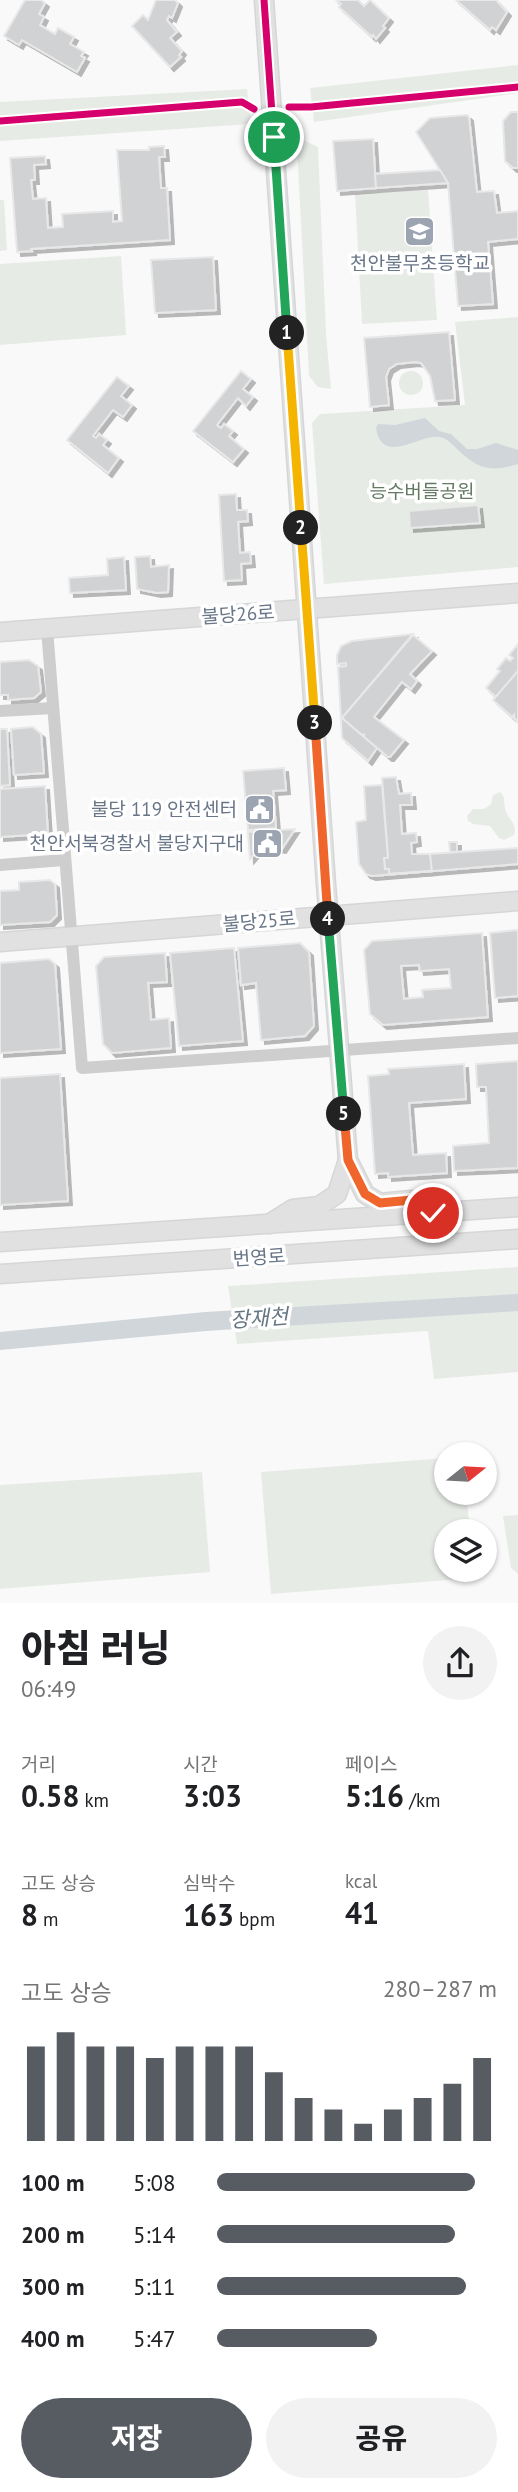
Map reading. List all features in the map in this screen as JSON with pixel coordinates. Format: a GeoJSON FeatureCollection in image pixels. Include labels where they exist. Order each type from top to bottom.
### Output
{"type":"FeatureCollection","features":[{"type":"Feature","properties":{"kind":"street"},"geometry":{"type":"LineString","coordinates":[[264,0],[328,915],[348,1160],[365,1194],[380,1203],[411,1200],[433,1213]]}},
{"type":"Feature","properties":{"kind":"street","name":"불당26로"},"geometry":{"type":"LineString","coordinates":[[0,632],[518,593]]}},
{"type":"Feature","properties":{"kind":"street"},"geometry":{"type":"LineString","coordinates":[[47,629],[82,1068],[518,1038]]}},
{"type":"Feature","properties":{"kind":"street"},"geometry":{"type":"LineString","coordinates":[[0,711],[53,708]]}},
{"type":"Feature","properties":{"kind":"street"},"geometry":{"type":"LineString","coordinates":[[0,865],[64,860]]}},
{"type":"Feature","properties":{"kind":"street","name":"불당25로"},"geometry":{"type":"LineString","coordinates":[[0,942],[518,901]]}},
{"type":"Feature","properties":{"kind":"street"},"geometry":{"type":"LineString","coordinates":[[268,1225],[293,1209],[319,1206],[337,1194],[348,1160]]}},
{"type":"Feature","properties":{"kind":"street","name":"번영로"},"geometry":{"type":"LineString","coordinates":[[0,1242],[518,1207]]}},
{"type":"Feature","properties":{"kind":"street","name":"번영로"},"geometry":{"type":"LineString","coordinates":[[0,1274],[518,1239]]}},
{"type":"Feature","properties":{"kind":"green space"},"geometry":{"type":"Polygon","coordinates":[[[518,65],[518,93],[314,122],[310,88],[518,65]]]}},
{"type":"Feature","properties":{"kind":"green space"},"geometry":{"type":"Polygon","coordinates":[[[247,89],[251,124],[0,141],[0,102],[247,89]]]}},
{"type":"Feature","properties":{"kind":"green space"},"geometry":{"type":"Polygon","coordinates":[[[303,140],[318,147],[331,389],[318,387],[309,376],[297,146],[303,140]]]}},
{"type":"Feature","properties":{"kind":"green space"},"geometry":{"type":"Polygon","coordinates":[[[428,190],[437,320],[362,324],[355,194],[428,190]]]}},
{"type":"Feature","properties":{"kind":"green space"},"geometry":{"type":"Polygon","coordinates":[[[0,200],[4,200],[7,250],[0,251],[0,200]]]}},
{"type":"Feature","properties":{"kind":"green space"},"geometry":{"type":"Polygon","coordinates":[[[121,256],[126,335],[0,345],[0,264],[121,256]]]}},
{"type":"Feature","properties":{"kind":"green space","name":"능수버들공원"},"geometry":{"type":"Polygon","coordinates":[[[518,317],[518,567],[324,584],[312,423],[320,414],[465,405],[455,322],[518,317]]]}},
{"type":"Feature","properties":{"kind":"green space"},"geometry":{"type":"Polygon","coordinates":[[[406,371],[416,371],[423,378],[423,388],[416,395],[406,395],[399,388],[399,378],[406,371]]]}},
{"type":"Feature","properties":{"kind":"green space"},"geometry":{"type":"Polygon","coordinates":[[[500,792],[504,798],[506,812],[515,827],[514,835],[504,840],[499,838],[490,826],[473,824],[468,821],[467,816],[473,809],[484,809],[491,804],[493,795],[500,792]]]}},
{"type":"Feature","properties":{"kind":"green space"},"geometry":{"type":"Polygon","coordinates":[[[518,1267],[518,1372],[434,1379],[428,1331],[237,1344],[228,1286],[518,1267]]]}},
{"type":"Feature","properties":{"kind":"green space"},"geometry":{"type":"Polygon","coordinates":[[[434,1459],[434,1505],[467,1505],[469,1519],[434,1519],[434,1581],[271,1594],[261,1472],[434,1459]]]}},
{"type":"Feature","properties":{"kind":"green space"},"geometry":{"type":"Polygon","coordinates":[[[202,1472],[210,1572],[0,1589],[0,1485],[202,1472]]]}},
{"type":"Feature","properties":{"kind":"green space"},"geometry":{"type":"Polygon","coordinates":[[[518,1515],[518,1574],[511,1568],[503,1516],[518,1515]]]}},
{"type":"Feature","properties":{"kind":"water"},"geometry":{"type":"Polygon","coordinates":[[[425,418],[439,431],[451,434],[467,449],[496,443],[518,450],[518,464],[486,468],[472,462],[440,437],[403,446],[386,445],[380,439],[376,428],[378,424],[395,425],[425,418]]]}},
{"type":"Feature","properties":{"kind":"water","name":"장재천"},"geometry":{"type":"Polygon","coordinates":[[[518,1294],[518,1311],[206,1331],[0,1350],[0,1332],[205,1312],[518,1294]]]}},
{"type":"Feature","properties":{"kind":"building"},"geometry":{"type":"Polygon","coordinates":[[[25,0],[41,0],[45,3],[39,14],[44,17],[40,25],[55,34],[58,28],[74,37],[70,44],[84,52],[81,56],[85,58],[77,72],[22,40],[19,45],[4,36],[25,0]]]}},
{"type":"Feature","properties":{"kind":"building"},"geometry":{"type":"Polygon","coordinates":[[[156,0],[175,0],[178,3],[172,18],[169,16],[167,20],[177,32],[170,38],[182,51],[179,55],[181,57],[170,67],[132,26],[143,15],[148,20],[156,0]]]}},
{"type":"Feature","properties":{"kind":"building"},"geometry":{"type":"Polygon","coordinates":[[[336,0],[358,0],[364,6],[370,0],[389,18],[383,26],[385,28],[376,39],[373,35],[372,37],[339,7],[341,4],[336,0]]]}},
{"type":"Feature","properties":{"kind":"building"},"geometry":{"type":"Polygon","coordinates":[[[456,0],[496,0],[507,12],[496,30],[492,27],[490,30],[456,0]]]}},
{"type":"Feature","properties":{"kind":"building"},"geometry":{"type":"Polygon","coordinates":[[[511,112],[518,112],[518,168],[513,168],[505,161],[503,121],[511,112]]]}},
{"type":"Feature","properties":{"kind":"building"},"geometry":{"type":"Polygon","coordinates":[[[467,115],[477,192],[494,191],[497,213],[518,211],[518,239],[488,242],[493,304],[458,306],[448,183],[416,132],[430,118],[467,115]]]}},
{"type":"Feature","properties":{"kind":"building"},"geometry":{"type":"Polygon","coordinates":[[[373,139],[376,188],[337,191],[333,141],[373,139]]]}},
{"type":"Feature","properties":{"kind":"building"},"geometry":{"type":"Polygon","coordinates":[[[164,146],[165,157],[159,157],[161,188],[167,188],[170,240],[17,252],[10,158],[45,156],[46,164],[34,165],[35,180],[31,180],[33,199],[46,198],[48,228],[63,227],[62,214],[113,211],[113,222],[122,221],[117,150],[149,150],[149,147],[164,146]]]}},
{"type":"Feature","properties":{"kind":"building"},"geometry":{"type":"Polygon","coordinates":[[[440,170],[448,183],[376,188],[375,174],[440,170]]]}},
{"type":"Feature","properties":{"kind":"building"},"geometry":{"type":"Polygon","coordinates":[[[213,257],[216,310],[155,313],[151,260],[213,257]]]}},
{"type":"Feature","properties":{"kind":"building"},"geometry":{"type":"Polygon","coordinates":[[[449,332],[455,400],[435,401],[430,376],[421,363],[415,362],[397,364],[389,369],[386,377],[389,405],[370,407],[364,338],[449,332]]]}},
{"type":"Feature","properties":{"kind":"building"},"geometry":{"type":"Polygon","coordinates":[[[241,371],[251,379],[243,389],[253,397],[246,406],[238,398],[217,425],[221,428],[224,424],[233,431],[229,436],[244,449],[233,462],[193,431],[241,371]]]}},
{"type":"Feature","properties":{"kind":"building"},"geometry":{"type":"Polygon","coordinates":[[[117,377],[129,386],[121,396],[132,405],[123,417],[113,410],[93,436],[96,438],[99,434],[107,440],[103,445],[119,458],[108,473],[67,440],[117,377]]]}},
{"type":"Feature","properties":{"kind":"building"},"geometry":{"type":"Polygon","coordinates":[[[236,494],[237,510],[247,510],[248,521],[238,522],[240,553],[250,552],[251,563],[241,564],[242,580],[224,581],[219,495],[236,494]]]}},
{"type":"Feature","properties":{"kind":"building"},"geometry":{"type":"Polygon","coordinates":[[[478,505],[480,523],[410,528],[409,511],[478,505]]]}},
{"type":"Feature","properties":{"kind":"building"},"geometry":{"type":"Polygon","coordinates":[[[150,556],[151,567],[169,565],[168,592],[137,589],[135,557],[150,556]]]}},
{"type":"Feature","properties":{"kind":"building"},"geometry":{"type":"Polygon","coordinates":[[[124,557],[126,590],[70,593],[69,578],[108,575],[107,559],[124,557]]]}},
{"type":"Feature","properties":{"kind":"building"},"geometry":{"type":"Polygon","coordinates":[[[413,634],[342,718],[377,748],[368,761],[342,738],[338,667],[346,666],[346,663],[337,664],[337,655],[341,646],[352,641],[413,634]]]}},
{"type":"Feature","properties":{"kind":"building"},"geometry":{"type":"Polygon","coordinates":[[[413,635],[432,651],[410,674],[417,681],[411,689],[402,682],[374,717],[404,740],[388,757],[363,736],[365,734],[362,735],[342,718],[413,635]]]}},
{"type":"Feature","properties":{"kind":"building"},"geometry":{"type":"Polygon","coordinates":[[[518,644],[518,671],[496,697],[486,688],[500,671],[497,669],[506,658],[510,661],[513,658],[509,655],[518,644]]]}},
{"type":"Feature","properties":{"kind":"building"},"geometry":{"type":"Polygon","coordinates":[[[29,660],[38,666],[41,692],[34,698],[8,700],[8,695],[0,695],[0,662],[29,660]]]}},
{"type":"Feature","properties":{"kind":"building"},"geometry":{"type":"Polygon","coordinates":[[[518,671],[518,722],[514,715],[512,717],[493,700],[518,671]]]}},
{"type":"Feature","properties":{"kind":"building"},"geometry":{"type":"Polygon","coordinates":[[[33,727],[41,734],[44,773],[14,775],[11,729],[33,727]]]}},
{"type":"Feature","properties":{"kind":"building"},"geometry":{"type":"Polygon","coordinates":[[[0,729],[7,729],[10,785],[0,786],[0,729]]]}},
{"type":"Feature","properties":{"kind":"building","name":"불당 119 안전센터"},"geometry":{"type":"Polygon","coordinates":[[[284,768],[286,790],[273,791],[276,828],[248,830],[243,771],[284,768]]]}},
{"type":"Feature","properties":{"kind":"building"},"geometry":{"type":"Polygon","coordinates":[[[396,777],[399,794],[411,793],[412,805],[400,805],[402,834],[416,833],[417,842],[411,843],[412,854],[430,854],[432,871],[389,874],[389,869],[385,869],[384,858],[388,858],[382,778],[396,777]]]}},
{"type":"Feature","properties":{"kind":"building"},"geometry":{"type":"Polygon","coordinates":[[[382,785],[388,858],[384,858],[385,869],[389,869],[389,874],[432,871],[430,854],[518,848],[518,864],[372,876],[366,874],[359,864],[356,822],[366,820],[364,786],[382,785]]]}},
{"type":"Feature","properties":{"kind":"building"},"geometry":{"type":"Polygon","coordinates":[[[45,786],[48,834],[0,837],[0,789],[45,786]]]}},
{"type":"Feature","properties":{"kind":"building","name":"천안서북경찰서 불당지구대"},"geometry":{"type":"Polygon","coordinates":[[[295,829],[282,849],[263,847],[264,850],[259,849],[250,859],[248,832],[295,829]]]}},
{"type":"Feature","properties":{"kind":"building"},"geometry":{"type":"Polygon","coordinates":[[[449,842],[457,842],[457,852],[450,852],[449,842]]]}},
{"type":"Feature","properties":{"kind":"building"},"geometry":{"type":"Polygon","coordinates":[[[50,880],[55,884],[57,915],[50,922],[0,925],[0,891],[19,890],[19,882],[50,880]]]}},
{"type":"Feature","properties":{"kind":"building"},"geometry":{"type":"Polygon","coordinates":[[[518,930],[518,996],[504,997],[499,932],[518,930]]]}},
{"type":"Feature","properties":{"kind":"building"},"geometry":{"type":"Polygon","coordinates":[[[518,930],[518,996],[495,998],[490,933],[518,930]]]}},
{"type":"Feature","properties":{"kind":"building"},"geometry":{"type":"Polygon","coordinates":[[[482,933],[488,1017],[383,1025],[370,1014],[364,950],[372,941],[482,933]],[[419,965],[401,966],[404,999],[423,997],[422,990],[451,988],[449,969],[420,971],[419,965]]]}},
{"type":"Feature","properties":{"kind":"building"},"geometry":{"type":"Polygon","coordinates":[[[300,943],[309,952],[314,1026],[305,1036],[261,1040],[256,983],[241,985],[238,948],[300,943]]]}},
{"type":"Feature","properties":{"kind":"building"},"geometry":{"type":"Polygon","coordinates":[[[234,948],[243,1041],[179,1046],[170,953],[234,948]]]}},
{"type":"Feature","properties":{"kind":"building"},"geometry":{"type":"Polygon","coordinates":[[[165,953],[167,982],[148,983],[151,1020],[169,1018],[171,1048],[112,1053],[103,1044],[96,966],[104,957],[165,953]]]}},
{"type":"Feature","properties":{"kind":"building"},"geometry":{"type":"Polygon","coordinates":[[[49,959],[55,964],[61,1049],[0,1053],[0,963],[49,959]]]}},
{"type":"Feature","properties":{"kind":"building"},"geometry":{"type":"Polygon","coordinates":[[[518,1061],[518,1168],[454,1171],[453,1146],[489,1143],[486,1087],[477,1087],[476,1064],[518,1061]]]}},
{"type":"Feature","properties":{"kind":"building"},"geometry":{"type":"Polygon","coordinates":[[[464,1064],[466,1099],[409,1103],[413,1155],[446,1153],[447,1173],[388,1177],[388,1173],[375,1174],[368,1076],[389,1074],[388,1069],[464,1064]]]}},
{"type":"Feature","properties":{"kind":"building"},"geometry":{"type":"Polygon","coordinates":[[[60,1074],[68,1201],[0,1205],[0,1078],[60,1074]]]}},
{"type":"Feature","properties":{"kind":"cycle path"},"geometry":{"type":"LineString","coordinates":[[264,0],[348,1160],[365,1194],[380,1203],[411,1200],[434,1213]]}},
{"type":"Feature","properties":{"kind":"cycle path"},"geometry":{"type":"LineString","coordinates":[[289,107],[518,87]]}},
{"type":"Feature","properties":{"kind":"cycle path"},"geometry":{"type":"LineString","coordinates":[[0,121],[242,102],[254,109]]}},
{"type":"Feature","properties":{"kind":"place","name":"천안불무초등학교"},"geometry":{"type":"Point","coordinates":[420,232]}},
{"type":"Feature","properties":{"kind":"place","name":"불당 119 안전센터"},"geometry":{"type":"Point","coordinates":[260,809]}},
{"type":"Feature","properties":{"kind":"place","name":"천안서북경찰서 불당지구대"},"geometry":{"type":"Point","coordinates":[267,843]}},
{"type":"Feature","properties":{"kind":"route"},"geometry":{"type":"LineString","coordinates":[[274,137],[295,457],[348,1160],[365,1194],[380,1203],[411,1200],[433,1213]]}}]}
